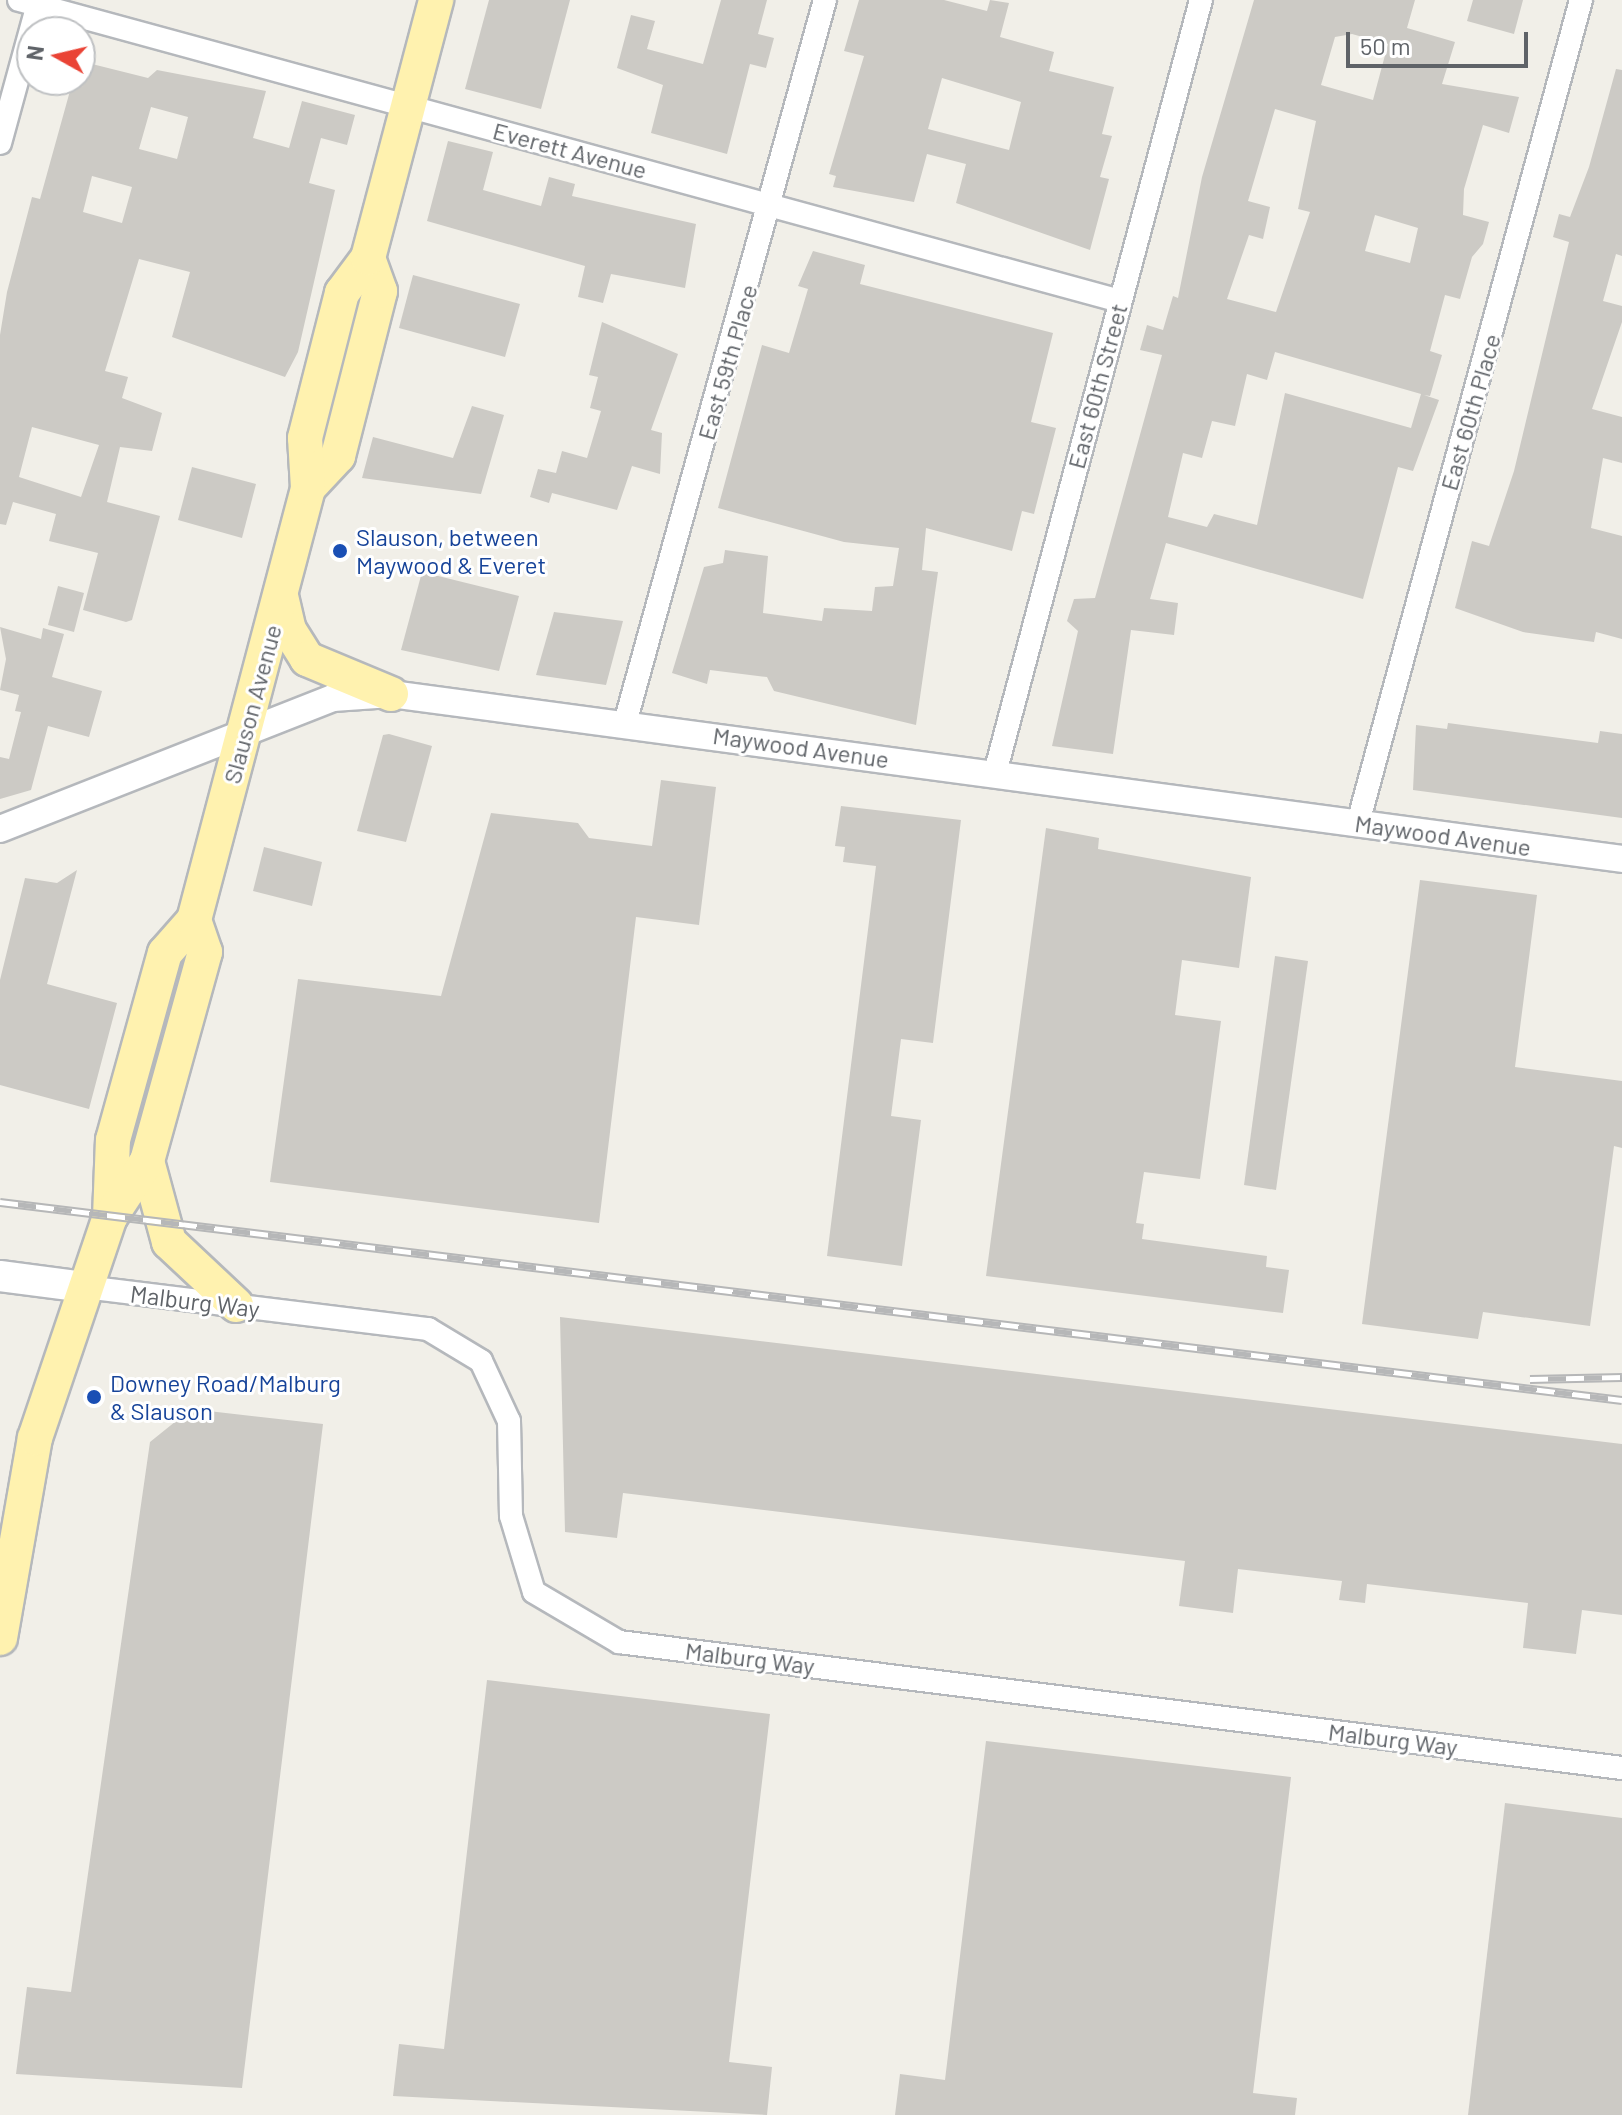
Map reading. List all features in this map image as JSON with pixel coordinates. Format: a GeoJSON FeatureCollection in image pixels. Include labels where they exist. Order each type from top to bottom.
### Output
{"type":"FeatureCollection","features":[{"type":"Feature","properties":{"kind":"main road","name":"Slauson Avenue"},"geometry":{"type":"LineString","coordinates":[[110,1217],[112,1146],[165,953],[194,920],[308,488],[305,438],[342,293],[368,258],[436,0]]}},
{"type":"Feature","properties":{"kind":"main road"},"geometry":{"type":"LineString","coordinates":[[281,595],[289,630],[307,659],[391,694]]}},
{"type":"Feature","properties":{"kind":"main road","name":"Slauson Avenue"},"geometry":{"type":"LineString","coordinates":[[0,1638],[35,1438],[110,1217],[147,1161],[205,952],[194,920]]}},
{"type":"Feature","properties":{"kind":"main road"},"geometry":{"type":"LineString","coordinates":[[147,1161],[169,1242],[236,1305]]}},
{"type":"Feature","properties":{"kind":"main road"},"geometry":{"type":"LineString","coordinates":[[0,1276],[82,1297]]}},
{"type":"Feature","properties":{"kind":"street","name":"East 59th Place"},"geometry":{"type":"LineString","coordinates":[[625,723],[771,206],[825,0]]}},
{"type":"Feature","properties":{"kind":"street","name":"East 60th Street"},"geometry":{"type":"LineString","coordinates":[[995,773],[1201,0]]}},
{"type":"Feature","properties":{"kind":"street","name":"East 60th Place"},"geometry":{"type":"LineString","coordinates":[[1358,823],[1581,0]]}},
{"type":"Feature","properties":{"kind":"street","name":"Everett Avenue"},"geometry":{"type":"LineString","coordinates":[[32,2],[1120,301]]}},
{"type":"Feature","properties":{"kind":"street"},"geometry":{"type":"LineString","coordinates":[[0,143],[32,2]]}},
{"type":"Feature","properties":{"kind":"street","name":"Maywood Avenue"},"geometry":{"type":"LineString","coordinates":[[0,829],[333,698],[391,694],[1622,859]]}},
{"type":"Feature","properties":{"kind":"street","name":"Malburg Way"},"geometry":{"type":"LineString","coordinates":[[82,1297],[236,1305],[428,1329],[481,1361],[509,1421],[511,1516],[534,1592],[619,1642],[1622,1768]]}},
{"type":"Feature","properties":{"kind":"building"},"geometry":{"type":"Polygon","coordinates":[[[489,0],[570,0],[541,109],[465,89],[489,0]]]}},
{"type":"Feature","properties":{"kind":"building"},"geometry":{"type":"Polygon","coordinates":[[[721,0],[767,0],[758,34],[774,38],[766,68],[750,64],[727,154],[651,133],[663,85],[617,68],[631,15],[655,21],[647,49],[703,64],[721,0]]]}},
{"type":"Feature","properties":{"kind":"building"},"geometry":{"type":"Polygon","coordinates":[[[859,0],[944,0],[987,11],[990,0],[1009,3],[1000,37],[1054,52],[1049,71],[1114,87],[1102,134],[1112,136],[1100,177],[1109,179],[1090,250],[956,203],[966,164],[927,154],[914,202],[833,187],[836,176],[829,174],[864,56],[844,51],[859,0]],[[942,78],[928,129],[1009,150],[1021,102],[942,78]]]}},
{"type":"Feature","properties":{"kind":"building"},"geometry":{"type":"Polygon","coordinates":[[[1254,0],[1415,0],[1407,28],[1455,42],[1442,84],[1519,97],[1509,133],[1483,125],[1464,189],[1463,215],[1489,222],[1483,244],[1472,257],[1460,299],[1445,295],[1430,351],[1442,355],[1430,396],[1424,395],[1439,400],[1413,471],[1398,467],[1363,599],[1166,543],[1150,599],[1178,603],[1174,635],[1131,630],[1113,754],[1052,746],[1078,631],[1067,621],[1074,599],[1095,598],[1162,355],[1140,350],[1147,325],[1163,330],[1173,296],[1178,298],[1202,177],[1254,0]],[[1352,34],[1335,37],[1321,85],[1373,100],[1388,44],[1352,34]],[[1275,109],[1248,201],[1270,207],[1263,239],[1249,235],[1227,299],[1276,312],[1310,212],[1298,209],[1316,121],[1275,109]],[[1375,215],[1365,251],[1410,263],[1418,228],[1375,215]],[[1275,352],[1267,380],[1247,374],[1235,426],[1212,421],[1202,458],[1183,453],[1168,517],[1207,527],[1214,514],[1257,525],[1285,393],[1411,428],[1421,394],[1275,352]]]}},
{"type":"Feature","properties":{"kind":"building"},"geometry":{"type":"Polygon","coordinates":[[[1473,0],[1523,0],[1514,34],[1467,21],[1473,0]]]}},
{"type":"Feature","properties":{"kind":"building"},"geometry":{"type":"Polygon","coordinates":[[[96,65],[148,78],[157,70],[266,91],[253,138],[289,148],[302,101],[355,115],[347,145],[321,138],[309,183],[335,190],[298,352],[285,377],[172,337],[190,272],[139,259],[105,371],[128,377],[122,398],[162,413],[152,451],[120,447],[107,502],[160,516],[132,620],[126,622],[83,610],[98,553],[49,541],[56,514],[13,502],[6,525],[0,524],[0,335],[7,292],[32,197],[40,199],[69,96],[96,96],[96,65]],[[151,107],[139,149],[177,159],[188,117],[151,107]],[[92,176],[83,212],[122,223],[132,187],[92,176]],[[32,427],[19,477],[81,497],[99,445],[32,427]]]}},
{"type":"Feature","properties":{"kind":"building"},"geometry":{"type":"Polygon","coordinates":[[[1616,69],[1622,70],[1622,256],[1616,254],[1603,301],[1622,306],[1622,322],[1592,409],[1622,417],[1622,463],[1603,458],[1591,528],[1622,536],[1622,639],[1596,632],[1594,642],[1523,632],[1455,608],[1472,541],[1489,546],[1514,471],[1569,242],[1553,237],[1559,214],[1570,217],[1589,167],[1616,69]]]}},
{"type":"Feature","properties":{"kind":"building"},"geometry":{"type":"Polygon","coordinates":[[[448,141],[493,152],[483,190],[541,206],[549,177],[575,184],[572,196],[696,224],[685,288],[611,274],[603,303],[578,297],[585,266],[427,221],[448,141]]]}},
{"type":"Feature","properties":{"kind":"building"},"geometry":{"type":"Polygon","coordinates":[[[813,251],[865,265],[860,284],[1053,333],[1031,422],[1056,428],[1034,514],[1022,511],[1012,551],[926,528],[922,570],[938,572],[916,725],[774,691],[767,677],[710,670],[707,684],[672,673],[704,567],[723,563],[725,550],[768,556],[763,613],[822,621],[824,608],[872,611],[875,587],[893,586],[899,548],[844,542],[718,508],[762,345],[789,353],[808,289],[798,286],[813,251]]]}},
{"type":"Feature","properties":{"kind":"building"},"geometry":{"type":"Polygon","coordinates":[[[413,275],[520,304],[505,357],[399,328],[413,275]]]}},
{"type":"Feature","properties":{"kind":"building"},"geometry":{"type":"Polygon","coordinates":[[[602,322],[678,354],[651,430],[662,433],[660,474],[632,466],[617,510],[552,493],[549,503],[530,497],[538,469],[556,473],[562,451],[587,458],[601,411],[590,408],[598,377],[589,375],[602,322]]]}},
{"type":"Feature","properties":{"kind":"building"},"geometry":{"type":"Polygon","coordinates":[[[472,406],[504,415],[481,494],[362,478],[373,437],[453,458],[472,406]]]}},
{"type":"Feature","properties":{"kind":"building"},"geometry":{"type":"Polygon","coordinates":[[[192,467],[256,484],[242,538],[178,520],[192,467]]]}},
{"type":"Feature","properties":{"kind":"building"},"geometry":{"type":"Polygon","coordinates":[[[422,572],[519,596],[499,671],[401,650],[422,572]]]}},
{"type":"Feature","properties":{"kind":"building"},"geometry":{"type":"Polygon","coordinates":[[[58,586],[84,593],[74,632],[48,625],[58,586]]]}},
{"type":"Feature","properties":{"kind":"building"},"geometry":{"type":"Polygon","coordinates":[[[554,612],[623,621],[606,685],[536,675],[554,612]]]}},
{"type":"Feature","properties":{"kind":"building"},"geometry":{"type":"Polygon","coordinates":[[[0,627],[41,639],[43,628],[64,634],[52,677],[102,691],[89,737],[48,726],[31,790],[0,799],[0,757],[9,759],[21,712],[15,711],[19,695],[0,690],[6,659],[0,627]]]}},
{"type":"Feature","properties":{"kind":"building"},"geometry":{"type":"Polygon","coordinates":[[[1448,723],[1598,743],[1600,731],[1622,734],[1622,818],[1413,790],[1416,725],[1447,729],[1448,723]]]}},
{"type":"Feature","properties":{"kind":"building"},"geometry":{"type":"Polygon","coordinates":[[[383,735],[432,746],[406,842],[357,831],[383,735]]]}},
{"type":"Feature","properties":{"kind":"building"},"geometry":{"type":"Polygon","coordinates":[[[661,780],[716,787],[699,925],[636,917],[599,1223],[270,1182],[298,979],[441,996],[491,813],[578,823],[589,838],[652,846],[661,780]]]}},
{"type":"Feature","properties":{"kind":"building"},"geometry":{"type":"Polygon","coordinates":[[[841,806],[961,820],[933,1043],[901,1039],[891,1116],[921,1120],[902,1266],[827,1256],[876,866],[843,862],[845,847],[835,846],[841,806]]]}},
{"type":"Feature","properties":{"kind":"building"},"geometry":{"type":"Polygon","coordinates":[[[1046,828],[1099,838],[1098,849],[1251,877],[1239,968],[1182,960],[1175,1015],[1221,1021],[1200,1179],[1144,1172],[1136,1223],[1144,1224],[1142,1239],[1267,1256],[1266,1267],[1289,1270],[1283,1313],[986,1276],[1046,828]]]}},
{"type":"Feature","properties":{"kind":"building"},"geometry":{"type":"Polygon","coordinates":[[[264,847],[322,862],[312,906],[253,891],[264,847]]]}},
{"type":"Feature","properties":{"kind":"building"},"geometry":{"type":"Polygon","coordinates":[[[77,870],[47,984],[117,1003],[89,1109],[0,1085],[0,980],[25,878],[57,883],[77,870]]]}},
{"type":"Feature","properties":{"kind":"building"},"geometry":{"type":"Polygon","coordinates":[[[1420,880],[1537,895],[1515,1067],[1622,1081],[1622,1148],[1614,1146],[1590,1326],[1483,1312],[1478,1339],[1362,1324],[1420,880]]]}},
{"type":"Feature","properties":{"kind":"building"},"geometry":{"type":"Polygon","coordinates":[[[1275,956],[1308,961],[1276,1190],[1244,1185],[1275,956]]]}},
{"type":"Feature","properties":{"kind":"building"},"geometry":{"type":"Polygon","coordinates":[[[560,1317],[1622,1444],[1622,1615],[1582,1610],[1576,1654],[1523,1648],[1528,1603],[1367,1584],[1365,1603],[1339,1600],[1342,1581],[1238,1569],[1233,1613],[1179,1606],[1185,1561],[623,1493],[617,1538],[565,1532],[560,1317]]]}},
{"type":"Feature","properties":{"kind":"building"},"geometry":{"type":"Polygon","coordinates":[[[191,1409],[323,1424],[242,2088],[16,2074],[27,1987],[71,1992],[150,1442],[191,1409]]]}},
{"type":"Feature","properties":{"kind":"building"},"geometry":{"type":"Polygon","coordinates":[[[487,1680],[770,1714],[729,2062],[772,2067],[767,2115],[393,2096],[399,2044],[444,2049],[487,1680]]]}},
{"type":"Feature","properties":{"kind":"building"},"geometry":{"type":"Polygon","coordinates":[[[986,1741],[1291,1777],[1253,2093],[1297,2098],[1295,2115],[895,2115],[900,2074],[945,2080],[986,1741]]]}},
{"type":"Feature","properties":{"kind":"building"},"geometry":{"type":"Polygon","coordinates":[[[1505,1803],[1622,1818],[1622,2115],[1468,2115],[1505,1803]]]}},
{"type":"Feature","properties":{"kind":"railway"},"geometry":{"type":"LineString","coordinates":[[0,1202],[1622,1400]]}},
{"type":"Feature","properties":{"kind":"railway"},"geometry":{"type":"LineString","coordinates":[[1530,1379],[1622,1377]]}},
{"type":"Feature","properties":{"kind":"place","name":"Slauson, between Maywood & Everet"},"geometry":{"type":"Point","coordinates":[340,551]}},
{"type":"Feature","properties":{"kind":"place","name":"Downey Road/Malburg & Slauson"},"geometry":{"type":"Point","coordinates":[94,1397]}}]}
